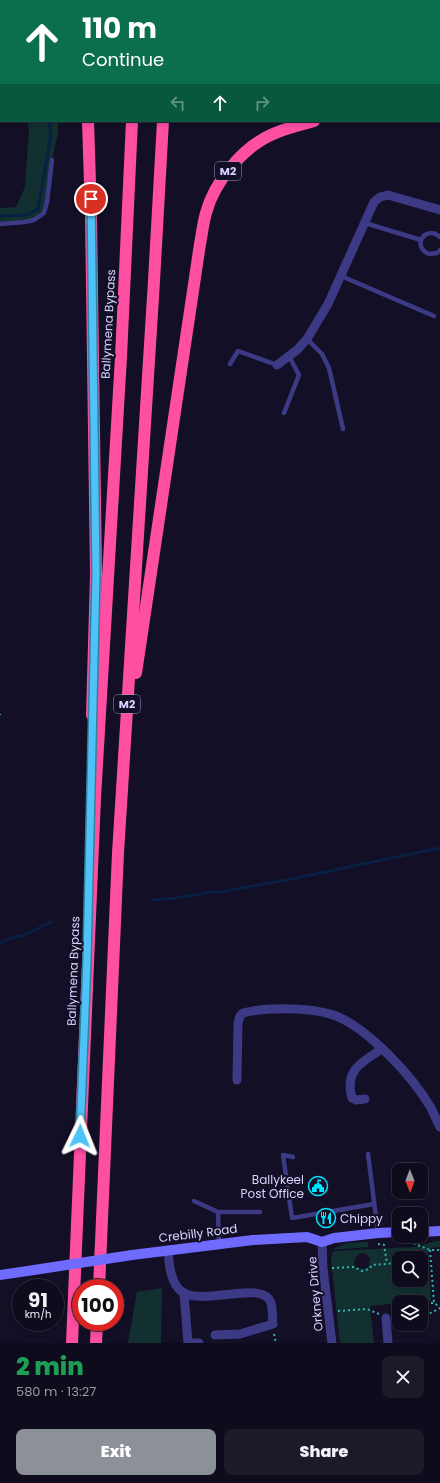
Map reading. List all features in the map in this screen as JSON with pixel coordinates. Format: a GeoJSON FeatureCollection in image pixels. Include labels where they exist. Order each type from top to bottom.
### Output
{"type":"FeatureCollection","features":[{"type":"Feature","properties":{"kind":"highway","name":"M2"},"geometry":{"type":"LineString","coordinates":[[87,961],[96,574],[91,215],[88,122]]}},
{"type":"Feature","properties":{"kind":"highway","name":"Ballymena Bypass"},"geometry":{"type":"LineString","coordinates":[[72,1343],[87,961],[121,357],[132,122]]}},
{"type":"Feature","properties":{"kind":"highway","name":"M2"},"geometry":{"type":"LineString","coordinates":[[99,1279],[118,853],[155,273],[163,122]]}},
{"type":"Feature","properties":{"kind":"highway","name":"M2"},"geometry":{"type":"LineString","coordinates":[[118,853],[131,699],[206,212],[217,187],[228,170],[242,154],[273,134],[311,122]]}},
{"type":"Feature","properties":{"kind":"highway"},"geometry":{"type":"LineString","coordinates":[[96,1343],[97,1331]]}},
{"type":"Feature","properties":{"kind":"street"},"geometry":{"type":"LineString","coordinates":[[277,365],[298,350],[307,340],[328,304],[374,202],[380,197],[388,195],[440,210]]}},
{"type":"Feature","properties":{"kind":"street"},"geometry":{"type":"LineString","coordinates":[[237,1080],[238,1023],[240,1016],[243,1013],[273,1010],[305,1010],[323,1012],[349,1022],[382,1049],[416,1087],[431,1108],[440,1127]]}},
{"type":"Feature","properties":{"kind":"street"},"geometry":{"type":"LineString","coordinates":[[365,1099],[356,1100],[352,1098],[350,1080],[353,1071],[360,1063],[382,1049]]}},
{"type":"Feature","properties":{"kind":"street"},"geometry":{"type":"LineString","coordinates":[[428,1232],[440,1231]]}},
{"type":"Feature","properties":{"kind":"street","name":"Crebilly Road"},"geometry":{"type":"LineString","coordinates":[[0,1275],[168,1250],[253,1240],[307,1237],[322,1242],[334,1238],[392,1232]]}},
{"type":"Feature","properties":{"kind":"street","name":"Orkney Drive"},"geometry":{"type":"LineString","coordinates":[[322,1242],[323,1268],[332,1343]]}},
{"type":"Feature","properties":{"kind":"street"},"geometry":{"type":"LineString","coordinates":[[168,1250],[170,1271],[178,1288],[184,1294],[195,1297],[256,1293],[267,1296],[271,1303],[273,1324],[240,1334],[215,1335]]}},
{"type":"Feature","properties":{"kind":"street"},"geometry":{"type":"LineString","coordinates":[[184,1294],[188,1343],[199,1343]]}},
{"type":"Feature","properties":{"kind":"street"},"geometry":{"type":"LineString","coordinates":[[386,1318],[388,1343]]}},
{"type":"Feature","properties":{"kind":"lane"},"geometry":{"type":"LineString","coordinates":[[0,224],[34,220],[44,213],[47,202],[52,160]]}},
{"type":"Feature","properties":{"kind":"lane"},"geometry":{"type":"LineString","coordinates":[[365,223],[421,240]]}},
{"type":"Feature","properties":{"kind":"lane"},"geometry":{"type":"LineString","coordinates":[[440,237],[429,233],[421,240],[421,247],[426,253],[433,255],[440,250]]}},
{"type":"Feature","properties":{"kind":"lane"},"geometry":{"type":"LineString","coordinates":[[341,276],[434,316]]}},
{"type":"Feature","properties":{"kind":"lane"},"geometry":{"type":"LineString","coordinates":[[307,340],[322,354],[329,368],[343,429]]}},
{"type":"Feature","properties":{"kind":"lane"},"geometry":{"type":"LineString","coordinates":[[230,364],[238,351],[277,365]]}},
{"type":"Feature","properties":{"kind":"lane"},"geometry":{"type":"LineString","coordinates":[[284,412],[299,376],[289,356]]}},
{"type":"Feature","properties":{"kind":"lane"},"geometry":{"type":"LineString","coordinates":[[368,1154],[378,1233]]}},
{"type":"Feature","properties":{"kind":"lane"},"geometry":{"type":"LineString","coordinates":[[293,1157],[283,1155],[292,1218],[374,1204]]}},
{"type":"Feature","properties":{"kind":"lane"},"geometry":{"type":"LineString","coordinates":[[194,1201],[218,1212],[260,1212]]}},
{"type":"Feature","properties":{"kind":"lane"},"geometry":{"type":"LineString","coordinates":[[218,1212],[219,1244]]}},
{"type":"Feature","properties":{"kind":"path"},"geometry":{"type":"LineString","coordinates":[[414,1243],[430,1250],[440,1250]]}},
{"type":"Feature","properties":{"kind":"path"},"geometry":{"type":"LineString","coordinates":[[377,1244],[384,1245],[387,1263]]}},
{"type":"Feature","properties":{"kind":"path"},"geometry":{"type":"LineString","coordinates":[[430,1250],[434,1303]]}},
{"type":"Feature","properties":{"kind":"path"},"geometry":{"type":"LineString","coordinates":[[323,1268],[354,1266],[362,1271],[369,1269],[372,1265],[392,1263]]}},
{"type":"Feature","properties":{"kind":"path"},"geometry":{"type":"LineString","coordinates":[[428,1303],[434,1303],[440,1308],[428,1314]]}},
{"type":"Feature","properties":{"kind":"path"},"geometry":{"type":"LineString","coordinates":[[328,1312],[367,1309],[386,1318]]}},
{"type":"Feature","properties":{"kind":"green space"},"geometry":{"type":"Polygon","coordinates":[[[27,122],[58,122],[58,133],[52,160],[44,213],[34,220],[0,223],[0,208],[16,207],[25,187],[29,129],[27,122]]]}},
{"type":"Feature","properties":{"kind":"green space"},"geometry":{"type":"Polygon","coordinates":[[[440,1241],[440,1247],[431,1248],[428,1252],[431,1301],[428,1301],[428,1295],[392,1295],[392,1304],[370,1306],[374,1343],[340,1343],[331,1260],[332,1253],[335,1251],[415,1247],[440,1241]],[[361,1253],[356,1256],[354,1264],[357,1268],[365,1269],[369,1266],[370,1258],[366,1254],[361,1253]]]}},
{"type":"Feature","properties":{"kind":"green space"},"geometry":{"type":"Polygon","coordinates":[[[368,1242],[368,1247],[331,1250],[347,1243],[368,1242]]]}},
{"type":"Feature","properties":{"kind":"green space"},"geometry":{"type":"Polygon","coordinates":[[[162,1288],[161,1343],[128,1343],[137,1292],[162,1288]]]}},
{"type":"Feature","properties":{"kind":"waterway"},"geometry":{"type":"LineString","coordinates":[[0,216],[27,215],[38,209],[51,135],[49,122]]}},
{"type":"Feature","properties":{"kind":"waterway"},"geometry":{"type":"LineString","coordinates":[[152,900],[177,898],[210,892],[221,892],[440,848]]}},
{"type":"Feature","properties":{"kind":"waterway"},"geometry":{"type":"LineString","coordinates":[[0,944],[10,938],[25,935],[51,922]]}},
{"type":"Feature","properties":{"kind":"place","name":"Ballykeel Post Office"},"geometry":{"type":"Point","coordinates":[318,1186]}},
{"type":"Feature","properties":{"kind":"place","name":"Chippy"},"geometry":{"type":"Point","coordinates":[326,1218]}},
{"type":"Feature","properties":{"kind":"route"},"geometry":{"type":"LineString","coordinates":[[80,1136],[87,961],[96,574],[91,199]]}}]}
